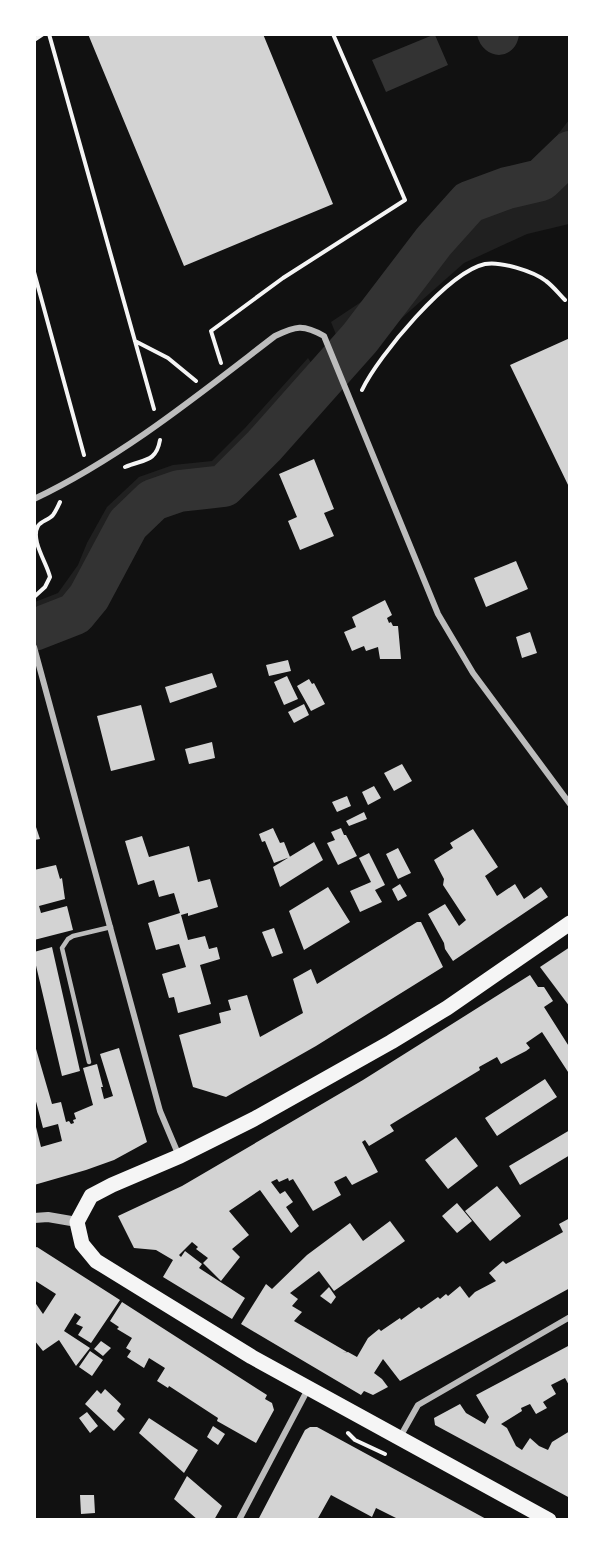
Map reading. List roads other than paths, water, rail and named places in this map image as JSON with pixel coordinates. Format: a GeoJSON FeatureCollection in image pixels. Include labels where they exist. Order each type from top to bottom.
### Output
{"type":"FeatureCollection","features":[{"type":"Feature","properties":{"kind":"main road"},"geometry":{"type":"LineString","coordinates":[[549,1520],[252,1358],[96,1261],[82,1244],[77,1222],[91,1196],[180,1156],[254,1119],[391,1042],[447,1008],[570,923]]}},
{"type":"Feature","properties":{"kind":"street"},"geometry":{"type":"LineString","coordinates":[[34,499],[65,485],[159,425],[275,336],[292,328],[308,327],[324,336],[438,614],[473,673],[570,804]]}},
{"type":"Feature","properties":{"kind":"street"},"geometry":{"type":"LineString","coordinates":[[34,647],[160,1111],[180,1156]]}},
{"type":"Feature","properties":{"kind":"street"},"geometry":{"type":"LineString","coordinates":[[34,1218],[48,1217],[77,1222]]}},
{"type":"Feature","properties":{"kind":"street"},"geometry":{"type":"LineString","coordinates":[[399,1438],[418,1405],[570,1317]]}},
{"type":"Feature","properties":{"kind":"street"},"geometry":{"type":"LineString","coordinates":[[239,1520],[308,1389]]}},
{"type":"Feature","properties":{"kind":"lane"},"geometry":{"type":"LineString","coordinates":[[89,1062],[63,948],[68,939],[73,936],[111,927]]}},
{"type":"Feature","properties":{"kind":"waterway"},"geometry":{"type":"LineString","coordinates":[[34,630],[75,614],[89,597],[128,524],[153,500],[179,491],[224,486],[264,446],[360,338],[434,241],[469,202],[507,188],[541,180],[570,152]]}}]}
